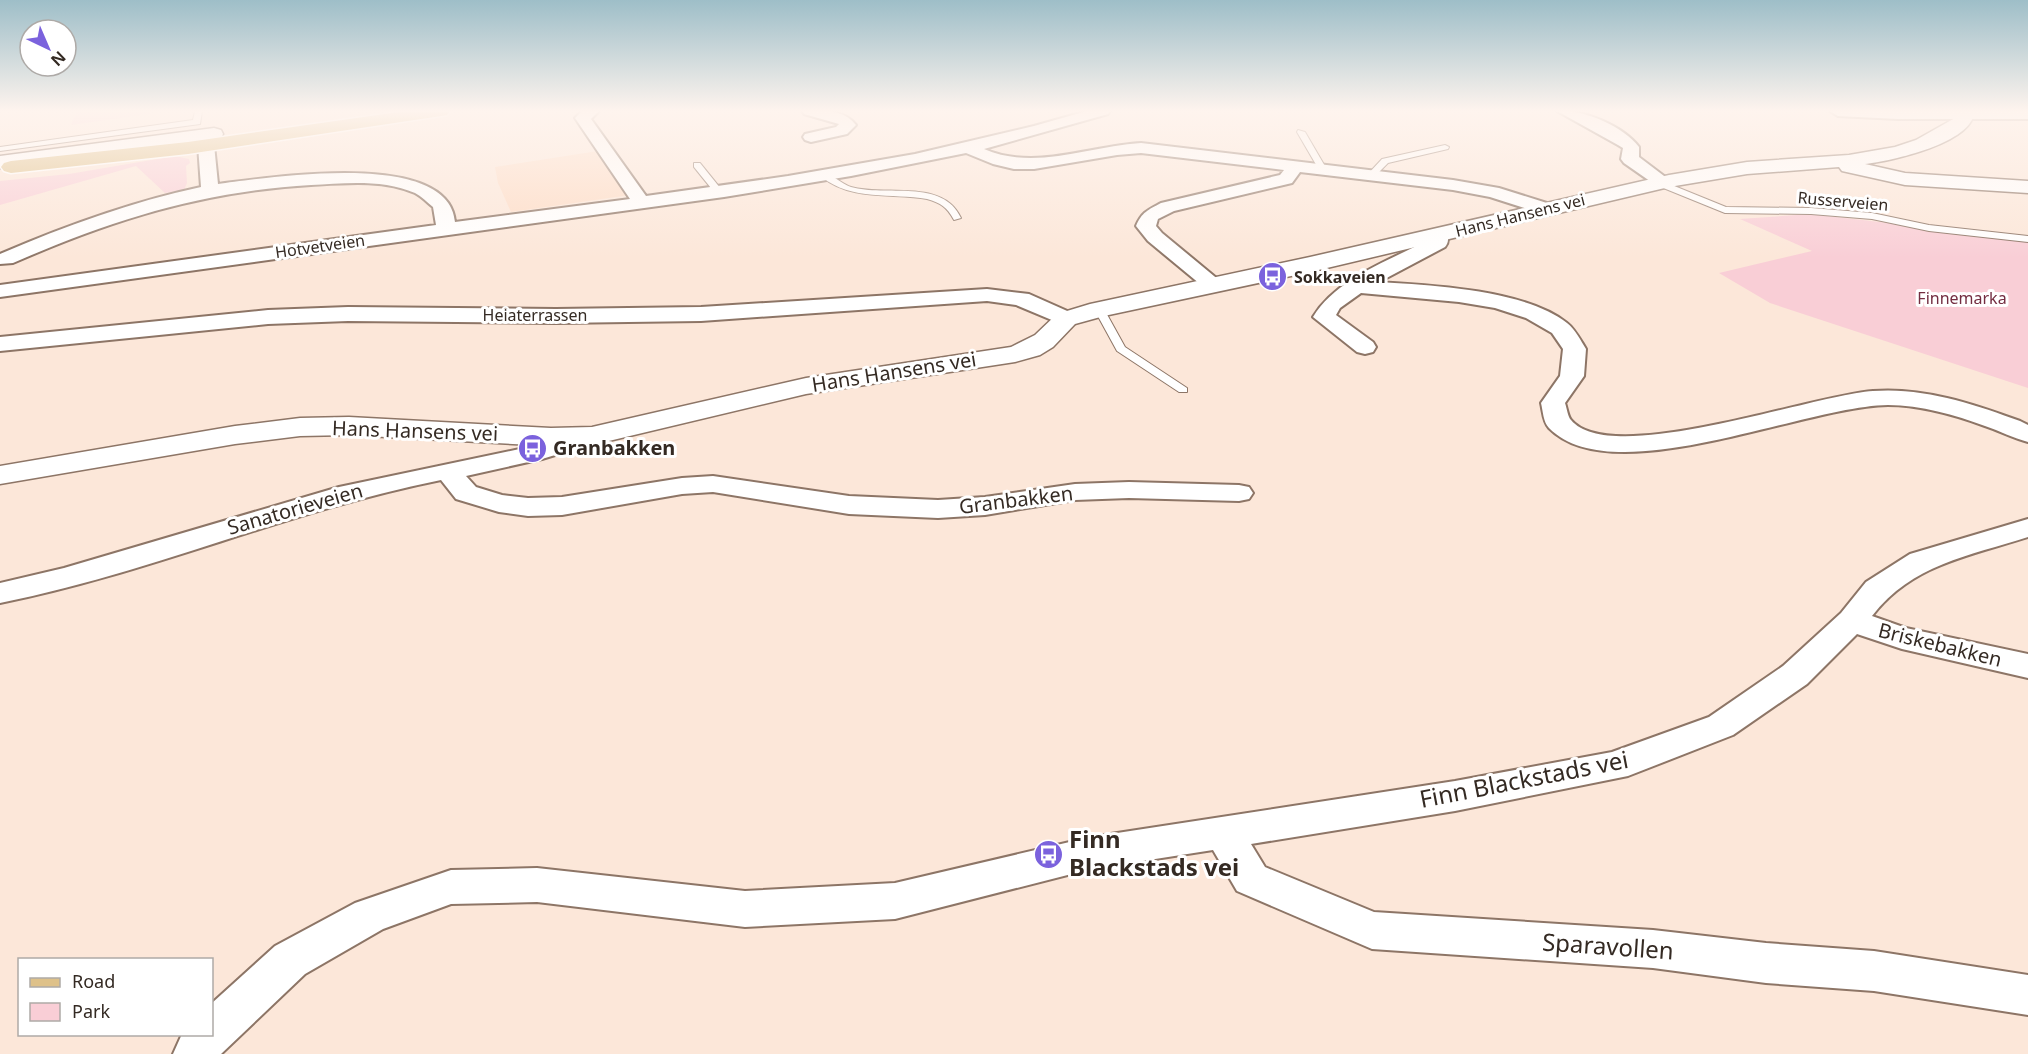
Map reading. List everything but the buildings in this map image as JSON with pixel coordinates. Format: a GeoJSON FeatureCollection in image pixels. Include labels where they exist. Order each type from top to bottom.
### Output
{"type":"FeatureCollection","features":[{"type":"Feature","properties":{"kind":"main road"},"geometry":{"type":"LineString","coordinates":[[3,168],[61,160]]}},
{"type":"Feature","properties":{"kind":"main road"},"geometry":{"type":"LineString","coordinates":[[3,168],[78,160]]}},
{"type":"Feature","properties":{"kind":"main road","name":"Hans Hansens vei"},"geometry":{"type":"LineString","coordinates":[[0,475],[236,435],[300,427],[350,426],[551,437],[592,436],[806,386],[1015,354],[1044,341],[1066,319],[1099,309],[1438,235],[1543,208],[1661,182],[1760,166],[1839,160]]}},
{"type":"Feature","properties":{"kind":"main road"},"geometry":{"type":"LineString","coordinates":[[1831,161],[1858,170],[1905,179],[2028,187]]}},
{"type":"Feature","properties":{"kind":"street"},"geometry":{"type":"LineString","coordinates":[[210,160],[210,191]]}},
{"type":"Feature","properties":{"kind":"street"},"geometry":{"type":"LineString","coordinates":[[612,160],[641,202]]}},
{"type":"Feature","properties":{"kind":"street","name":"Hotvetveien"},"geometry":{"type":"LineString","coordinates":[[0,291],[718,191],[908,160]]}},
{"type":"Feature","properties":{"kind":"street"},"geometry":{"type":"LineString","coordinates":[[992,160],[1011,165],[1036,165],[1056,160]]}},
{"type":"Feature","properties":{"kind":"street"},"geometry":{"type":"LineString","coordinates":[[1249,160],[1372,174],[1493,192],[1543,208]]}},
{"type":"Feature","properties":{"kind":"street"},"geometry":{"type":"LineString","coordinates":[[1632,160],[1661,182]]}},
{"type":"Feature","properties":{"kind":"street"},"geometry":{"type":"LineString","coordinates":[[1214,285],[1155,237],[1146,226],[1150,216],[1167,207],[1286,179],[1310,167]]}},
{"type":"Feature","properties":{"kind":"street"},"geometry":{"type":"LineString","coordinates":[[6,259],[99,219],[171,198],[210,191],[322,178],[366,178],[412,187],[433,196],[445,210],[446,229]]}},
{"type":"Feature","properties":{"kind":"street"},"geometry":{"type":"LineString","coordinates":[[1365,347],[1324,317],[1332,304],[1359,285],[1438,243],[1438,235]]}},
{"type":"Feature","properties":{"kind":"street"},"geometry":{"type":"LineString","coordinates":[[1359,285],[1366,288],[1452,293],[1515,306],[1562,327],[1574,347],[1574,360],[1572,376],[1553,403],[1558,423],[1576,436],[1599,443],[1626,446],[1664,442],[1874,398],[1930,402],[1996,420],[2028,434]]}},
{"type":"Feature","properties":{"kind":"street","name":"Heiaterrassen"},"geometry":{"type":"LineString","coordinates":[[0,344],[268,317],[348,314],[701,314],[987,295],[1021,299],[1066,319]]}},
{"type":"Feature","properties":{"kind":"street","name":"Sanatorieveien"},"geometry":{"type":"LineString","coordinates":[[0,593],[97,568],[351,492],[397,480],[448,472],[564,446],[592,436]]}},
{"type":"Feature","properties":{"kind":"street","name":"Granbakken"},"geometry":{"type":"LineString","coordinates":[[448,472],[466,493],[499,503],[528,507],[562,506],[682,486],[713,484],[849,505],[938,509],[985,506],[1075,492],[1130,490],[1239,493]]}},
{"type":"Feature","properties":{"kind":"street","name":"Finn Blackstads vei"},"geometry":{"type":"LineString","coordinates":[[213,1030],[290,960],[369,916],[451,887],[537,885],[745,909],[895,901],[1092,854],[1222,831],[1455,796],[1615,766],[1721,726],[1795,675],[1852,621],[1877,589],[1920,561],[2028,528]]}},
{"type":"Feature","properties":{"kind":"street","name":"Briskebakken"},"geometry":{"type":"LineString","coordinates":[[1852,621],[1902,638],[2028,666]]}},
{"type":"Feature","properties":{"kind":"street","name":"Sparavollen"},"geometry":{"type":"LineString","coordinates":[[1222,831],[1251,879],[1372,930],[1653,949],[1766,963],[1874,971],[2028,995]]}},
{"type":"Feature","properties":{"kind":"street","name":"Finn Blackstads vei"},"geometry":{"type":"LineString","coordinates":[[195,1054],[208,1036]]}},
{"type":"Feature","properties":{"kind":"lane"},"geometry":{"type":"LineString","coordinates":[[1308,160],[1310,167]]}},
{"type":"Feature","properties":{"kind":"lane"},"geometry":{"type":"LineString","coordinates":[[1372,174],[1388,160]]}},
{"type":"Feature","properties":{"kind":"lane"},"geometry":{"type":"LineString","coordinates":[[697,165],[718,191]]}},
{"type":"Feature","properties":{"kind":"lane"},"geometry":{"type":"LineString","coordinates":[[825,175],[833,182],[856,190],[926,195],[952,209],[957,218]]}},
{"type":"Feature","properties":{"kind":"lane","name":"Russerveien"},"geometry":{"type":"LineString","coordinates":[[1661,182],[1725,210],[1811,211],[1872,216],[1929,228],[2028,238]]}},
{"type":"Feature","properties":{"kind":"lane"},"geometry":{"type":"LineString","coordinates":[[1099,309],[1121,349],[1183,390]]}},
{"type":"Feature","properties":{"kind":"shaded area"},"geometry":{"type":"Polygon","coordinates":[[[539,160],[605,160],[630,195],[511,212],[498,183],[495,167],[539,160]]]}},
{"type":"Feature","properties":{"kind":"green space"},"geometry":{"type":"Polygon","coordinates":[[[150,160],[189,160],[190,163],[186,166],[187,183],[184,190],[165,193],[136,166],[0,205],[0,181],[69,174],[150,160]]]}},
{"type":"Feature","properties":{"kind":"green space","name":"Finnemarka"},"geometry":{"type":"Polygon","coordinates":[[[1810,214],[2028,239],[2028,388],[1770,303],[1719,273],[1812,251],[1740,219],[1810,214]]]}},
{"type":"Feature","properties":{"kind":"place","name":"Sokkaveien"},"geometry":{"type":"Point","coordinates":[1273,277]}},
{"type":"Feature","properties":{"kind":"place","name":"Granbakken"},"geometry":{"type":"Point","coordinates":[532,448]}},
{"type":"Feature","properties":{"kind":"place","name":"Finn Blackstads vei"},"geometry":{"type":"Point","coordinates":[1048,854]}}]}
